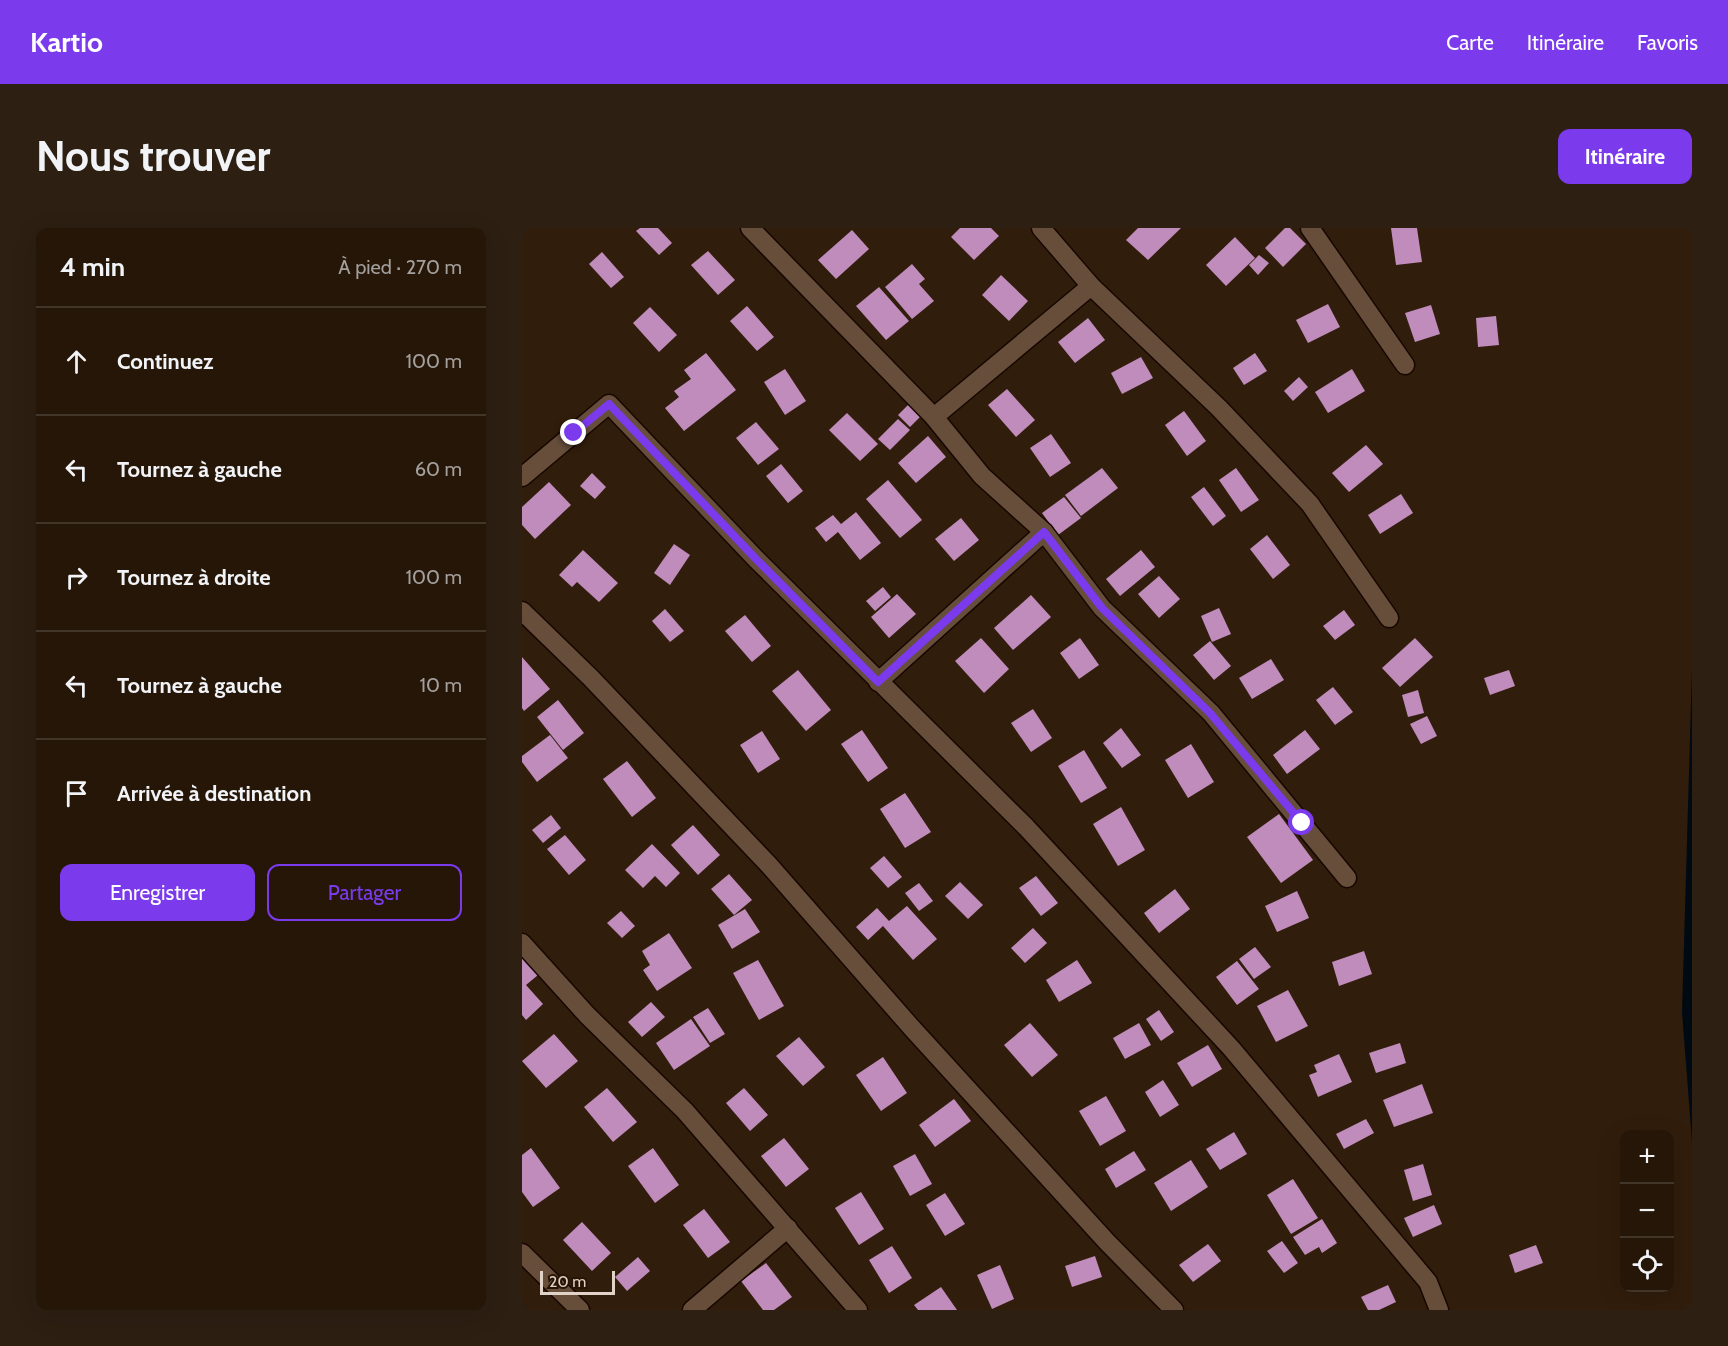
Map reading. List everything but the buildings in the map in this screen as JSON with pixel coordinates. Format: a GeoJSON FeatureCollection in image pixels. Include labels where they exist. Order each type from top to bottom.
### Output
{"type":"FeatureCollection","features":[{"type":"Feature","properties":{"kind":"street"},"geometry":{"type":"LineString","coordinates":[[750,228],[934,417],[982,476],[1044,532],[1102,608],[1210,713],[1347,878]]}},
{"type":"Feature","properties":{"kind":"street"},"geometry":{"type":"LineString","coordinates":[[1041,228],[1091,286],[1219,408],[1310,504],[1389,618]]}},
{"type":"Feature","properties":{"kind":"street"},"geometry":{"type":"LineString","coordinates":[[1310,228],[1405,365]]}},
{"type":"Feature","properties":{"kind":"street"},"geometry":{"type":"LineString","coordinates":[[934,417],[1091,286]]}},
{"type":"Feature","properties":{"kind":"street"},"geometry":{"type":"LineString","coordinates":[[522,477],[609,404],[756,559],[1026,827],[1231,1048],[1428,1282],[1439,1310]]}},
{"type":"Feature","properties":{"kind":"street"},"geometry":{"type":"LineString","coordinates":[[878,682],[1044,532]]}},
{"type":"Feature","properties":{"kind":"street"},"geometry":{"type":"LineString","coordinates":[[522,611],[591,678],[768,864],[919,1036],[1107,1242],[1174,1310]]}},
{"type":"Feature","properties":{"kind":"street"},"geometry":{"type":"LineString","coordinates":[[522,943],[587,1015],[685,1111],[858,1310]]}},
{"type":"Feature","properties":{"kind":"street"},"geometry":{"type":"LineString","coordinates":[[692,1310],[788,1228]]}},
{"type":"Feature","properties":{"kind":"street"},"geometry":{"type":"LineString","coordinates":[[522,1253],[580,1310]]}},
{"type":"Feature","properties":{"kind":"shaded area"},"geometry":{"type":"Polygon","coordinates":[[[1692,669],[1692,1142],[1682,1012],[1692,669]]]}},
{"type":"Feature","properties":{"kind":"route"},"geometry":{"type":"LineString","coordinates":[[574,433],[609,404],[756,559],[878,682],[1044,532],[1102,608],[1210,713],[1302,823]]}}]}
